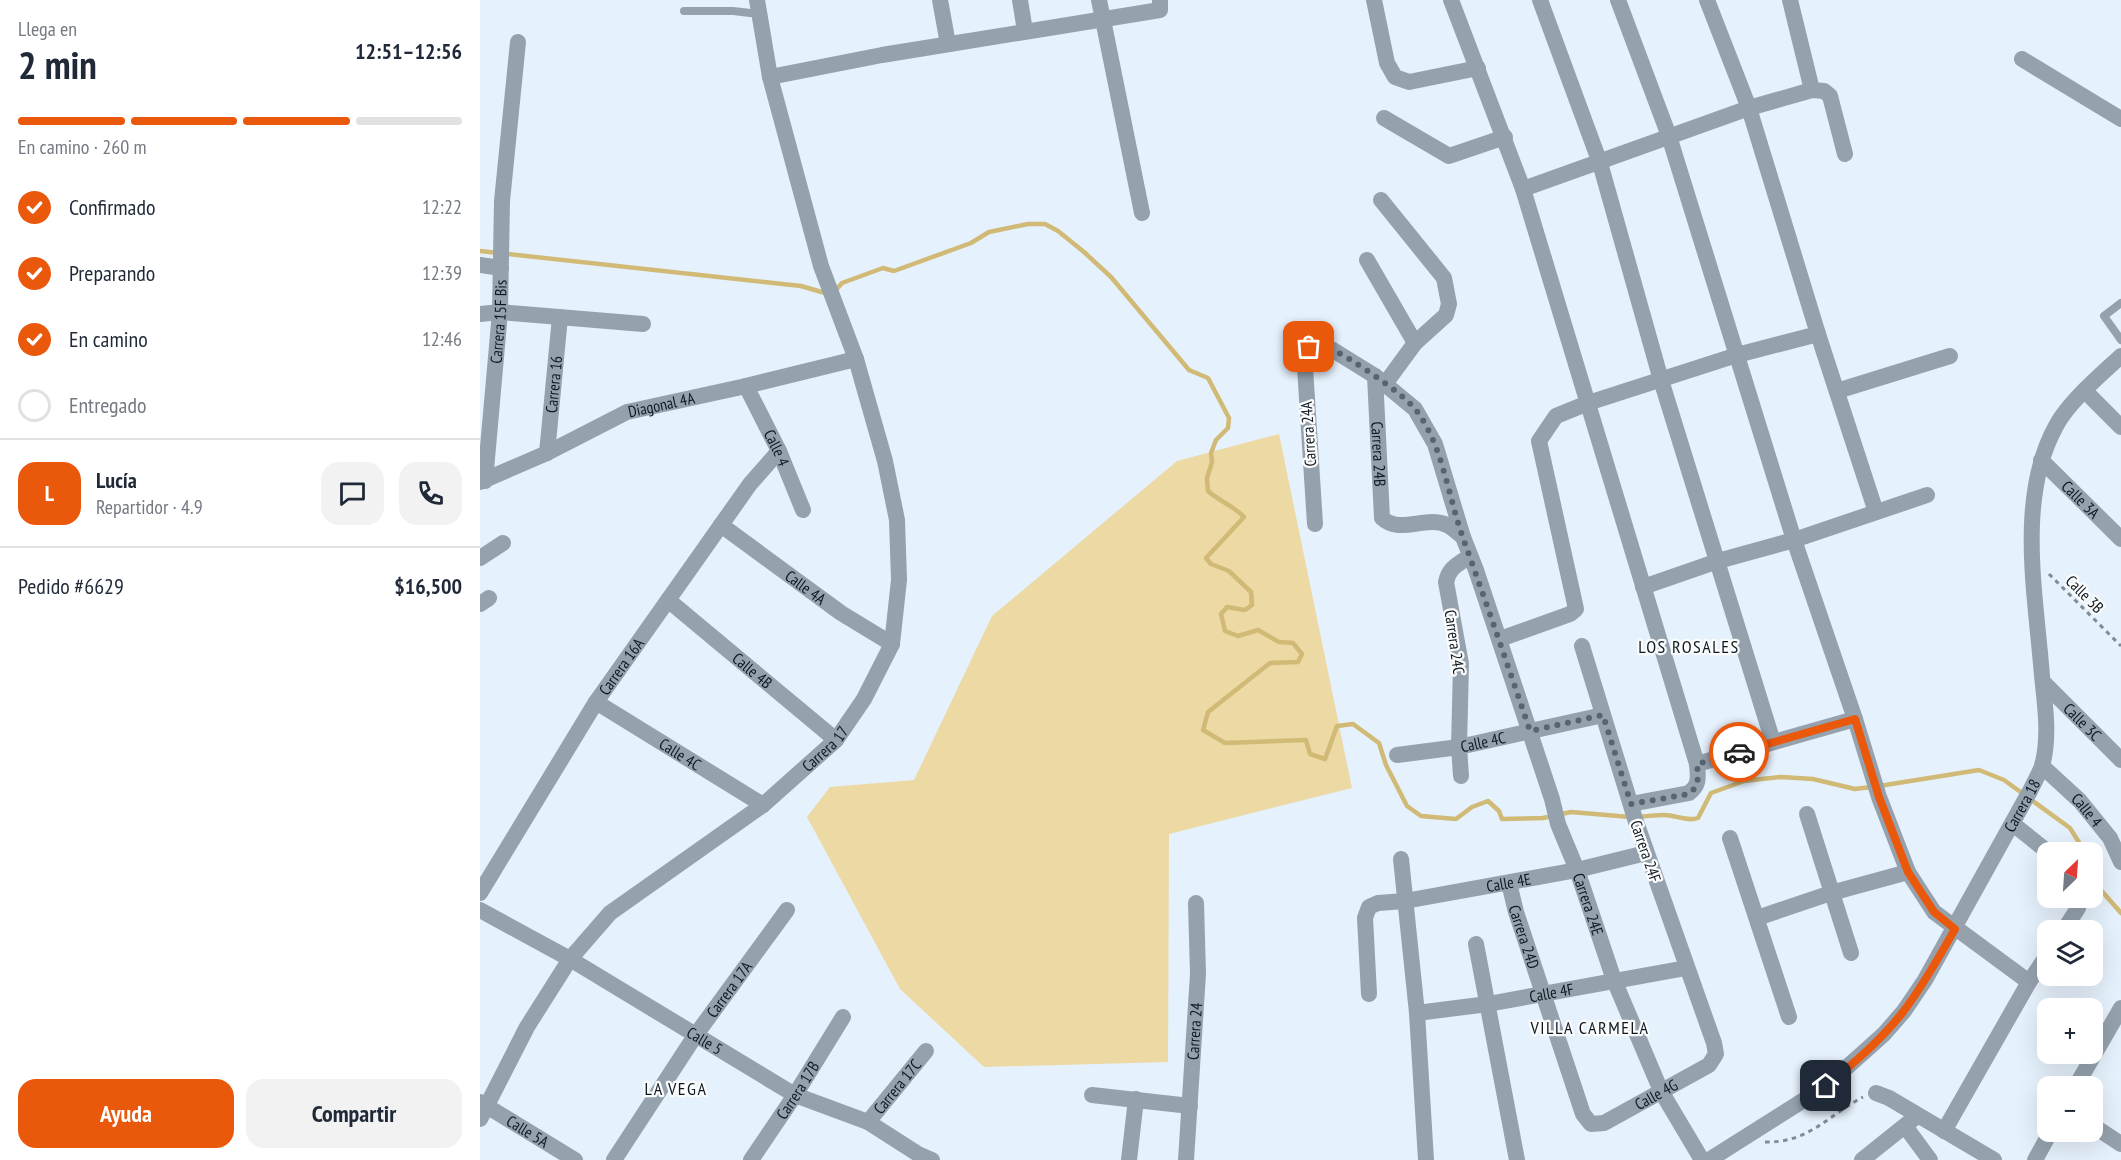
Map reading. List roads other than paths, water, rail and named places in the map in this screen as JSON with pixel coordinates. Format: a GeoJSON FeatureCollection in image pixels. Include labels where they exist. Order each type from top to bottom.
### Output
{"type":"FeatureCollection","features":[{"type":"Feature","properties":{"kind":"street"},"geometry":{"type":"LineString","coordinates":[[940,0],[948,44]]}},
{"type":"Feature","properties":{"kind":"street"},"geometry":{"type":"LineString","coordinates":[[1020,0],[1025,32]]}},
{"type":"Feature","properties":{"kind":"street"},"geometry":{"type":"LineString","coordinates":[[1099,0],[1142,213]]}},
{"type":"Feature","properties":{"kind":"street"},"geometry":{"type":"LineString","coordinates":[[770,77],[948,44],[1160,10],[1160,0]]}},
{"type":"Feature","properties":{"kind":"street"},"geometry":{"type":"LineString","coordinates":[[1374,0],[1388,63],[1395,77],[1409,82],[1478,68]]}},
{"type":"Feature","properties":{"kind":"street"},"geometry":{"type":"LineString","coordinates":[[1451,0],[1523,189],[1697,764],[1699,779],[1696,788],[1689,794],[1633,811]]}},
{"type":"Feature","properties":{"kind":"street"},"geometry":{"type":"LineString","coordinates":[[1540,0],[1600,163],[1662,380],[1773,741]]}},
{"type":"Feature","properties":{"kind":"street"},"geometry":{"type":"LineString","coordinates":[[1618,0],[1669,136],[1794,540],[1879,797],[1908,872],[1934,912],[2029,982]]}},
{"type":"Feature","properties":{"kind":"street"},"geometry":{"type":"LineString","coordinates":[[1707,0],[1749,108],[1818,334],[1876,512]]}},
{"type":"Feature","properties":{"kind":"street"},"geometry":{"type":"LineString","coordinates":[[1790,0],[1812,90]]}},
{"type":"Feature","properties":{"kind":"street","name":"Carrera 17"},"geometry":{"type":"LineString","coordinates":[[482,1109],[527,1027],[570,959],[610,913],[763,805],[836,740],[864,699],[892,644],[899,580],[897,520],[885,461],[856,359],[821,266],[770,77],[758,7]]}},
{"type":"Feature","properties":{"kind":"street","name":"Carrera 15F Bis"},"geometry":{"type":"LineString","coordinates":[[483,482],[500,312],[502,201],[518,42]]}},
{"type":"Feature","properties":{"kind":"street"},"geometry":{"type":"LineString","coordinates":[[2022,59],[2121,119]]}},
{"type":"Feature","properties":{"kind":"street"},"geometry":{"type":"LineString","coordinates":[[1523,189],[1749,108],[1812,90],[1824,91],[1830,96],[1845,154]]}},
{"type":"Feature","properties":{"kind":"street"},"geometry":{"type":"LineString","coordinates":[[1384,118],[1449,156],[1504,137]]}},
{"type":"Feature","properties":{"kind":"street"},"geometry":{"type":"LineString","coordinates":[[1381,200],[1444,278],[1449,304],[1446,315],[1415,343],[1380,380],[1415,409],[1435,444],[1462,537],[1500,639],[1570,614],[1576,609],[1539,441],[1556,416],[1588,403],[1737,356],[1818,334]]}},
{"type":"Feature","properties":{"kind":"street"},"geometry":{"type":"LineString","coordinates":[[480,266],[502,257]]}},
{"type":"Feature","properties":{"kind":"street"},"geometry":{"type":"LineString","coordinates":[[1367,260],[1415,343]]}},
{"type":"Feature","properties":{"kind":"street"},"geometry":{"type":"LineString","coordinates":[[480,314],[500,312],[643,324]]}},
{"type":"Feature","properties":{"kind":"street","name":"Carrera 16"},"geometry":{"type":"LineString","coordinates":[[547,453],[560,317]]}},
{"type":"Feature","properties":{"kind":"street","name":"Carrera 24A"},"geometry":{"type":"LineString","coordinates":[[1315,524],[1304,352],[1309,347],[1320,346],[1333,350],[1380,380]]}},
{"type":"Feature","properties":{"kind":"street"},"geometry":{"type":"LineString","coordinates":[[1837,392],[1950,356]]}},
{"type":"Feature","properties":{"kind":"street","name":"Carrera 18"},"geometry":{"type":"LineString","coordinates":[[1709,1159],[1826,1086],[1884,1034],[1926,980],[2016,819],[2042,766],[2046,727],[2033,558],[2034,488],[2041,460],[2057,424],[2085,391],[2121,356]]}},
{"type":"Feature","properties":{"kind":"street","name":"Diagonal 4A"},"geometry":{"type":"LineString","coordinates":[[483,482],[547,453],[627,412],[856,359]]}},
{"type":"Feature","properties":{"kind":"street","name":"Carrera 24B"},"geometry":{"type":"LineString","coordinates":[[1380,380],[1382,518],[1393,526],[1442,523],[1448,525],[1462,537]]}},
{"type":"Feature","properties":{"kind":"street","name":"Calle 4"},"geometry":{"type":"LineString","coordinates":[[746,386],[779,451],[803,510]]}},
{"type":"Feature","properties":{"kind":"street"},"geometry":{"type":"LineString","coordinates":[[2085,391],[2121,427]]}},
{"type":"Feature","properties":{"kind":"street","name":"Carrera 16A"},"geometry":{"type":"LineString","coordinates":[[480,893],[596,702],[750,484],[779,451]]}},
{"type":"Feature","properties":{"kind":"street","name":"Calle 3A"},"geometry":{"type":"LineString","coordinates":[[2041,460],[2121,539]]}},
{"type":"Feature","properties":{"kind":"street"},"geometry":{"type":"LineString","coordinates":[[1643,587],[1718,561],[1794,540],[1927,495]]}},
{"type":"Feature","properties":{"kind":"street","name":"Calle 4A"},"geometry":{"type":"LineString","coordinates":[[721,525],[841,613],[892,644]]}},
{"type":"Feature","properties":{"kind":"street"},"geometry":{"type":"LineString","coordinates":[[480,558],[503,543]]}},
{"type":"Feature","properties":{"kind":"street","name":"Carrera 24C"},"geometry":{"type":"LineString","coordinates":[[1461,776],[1459,747],[1461,664],[1446,582],[1452,568],[1470,556]]}},
{"type":"Feature","properties":{"kind":"street","name":"Calle 4B"},"geometry":{"type":"LineString","coordinates":[[668,600],[836,740]]}},
{"type":"Feature","properties":{"kind":"street","name":"Carrera 24E"},"geometry":{"type":"LineString","coordinates":[[1500,639],[1558,824],[1577,870],[1614,980],[1661,1091],[1709,1159]]}},
{"type":"Feature","properties":{"kind":"street","name":"Carrera 24F"},"geometry":{"type":"LineString","coordinates":[[1581,646],[1646,853],[1716,1054]]}},
{"type":"Feature","properties":{"kind":"street","name":"Calle 3C"},"geometry":{"type":"LineString","coordinates":[[2043,682],[2121,760]]}},
{"type":"Feature","properties":{"kind":"street","name":"Calle 4C"},"geometry":{"type":"LineString","coordinates":[[596,702],[763,805]]}},
{"type":"Feature","properties":{"kind":"street","name":"Calle 4C"},"geometry":{"type":"LineString","coordinates":[[1397,755],[1459,747],[1603,715]]}},
{"type":"Feature","properties":{"kind":"street"},"geometry":{"type":"LineString","coordinates":[[1697,764],[1855,719]]}},
{"type":"Feature","properties":{"kind":"street","name":"Calle 4"},"geometry":{"type":"LineString","coordinates":[[2042,766],[2115,834],[2121,862]]}},
{"type":"Feature","properties":{"kind":"street"},"geometry":{"type":"LineString","coordinates":[[1807,814],[1851,953]]}},
{"type":"Feature","properties":{"kind":"street"},"geometry":{"type":"LineString","coordinates":[[2016,819],[2038,842]]}},
{"type":"Feature","properties":{"kind":"street"},"geometry":{"type":"LineString","coordinates":[[1730,838],[1789,1017]]}},
{"type":"Feature","properties":{"kind":"street","name":"Calle 4E"},"geometry":{"type":"LineString","coordinates":[[1369,994],[1365,918],[1369,907],[1378,903],[1405,901],[1577,870],[1646,853]]}},
{"type":"Feature","properties":{"kind":"street"},"geometry":{"type":"LineString","coordinates":[[1401,859],[1418,1013],[1426,1160]]}},
{"type":"Feature","properties":{"kind":"street"},"geometry":{"type":"LineString","coordinates":[[1757,918],[1831,893],[1908,872]]}},
{"type":"Feature","properties":{"kind":"street","name":"Carrera 24D"},"geometry":{"type":"LineString","coordinates":[[1509,883],[1516,912],[1583,1114],[1591,1124]]}},
{"type":"Feature","properties":{"kind":"street","name":"Carrera 24"},"geometry":{"type":"LineString","coordinates":[[1186,1160],[1198,974],[1196,903]]}},
{"type":"Feature","properties":{"kind":"street","name":"Calle 5"},"geometry":{"type":"LineString","coordinates":[[480,910],[570,959],[795,1095],[868,1122],[918,1154],[932,1160]]}},
{"type":"Feature","properties":{"kind":"street","name":"Carrera 17A"},"geometry":{"type":"LineString","coordinates":[[614,1160],[695,1036],[786,910]]}},
{"type":"Feature","properties":{"kind":"street"},"geometry":{"type":"LineString","coordinates":[[1476,944],[1517,1160]]}},
{"type":"Feature","properties":{"kind":"street","name":"Calle 4F"},"geometry":{"type":"LineString","coordinates":[[1418,1013],[1488,1004],[1686,968]]}},
{"type":"Feature","properties":{"kind":"street"},"geometry":{"type":"LineString","coordinates":[[1944,1131],[2037,970]]}},
{"type":"Feature","properties":{"kind":"street"},"geometry":{"type":"LineString","coordinates":[[2082,1076],[2121,1008]]}},
{"type":"Feature","properties":{"kind":"street","name":"Carrera 17B"},"geometry":{"type":"LineString","coordinates":[[751,1160],[795,1095],[843,1017]]}},
{"type":"Feature","properties":{"kind":"street","name":"Carrera 17C"},"geometry":{"type":"LineString","coordinates":[[868,1122],[926,1051]]}},
{"type":"Feature","properties":{"kind":"street","name":"Calle 4G"},"geometry":{"type":"LineString","coordinates":[[1591,1124],[1604,1123],[1709,1065],[1716,1054]]}},
{"type":"Feature","properties":{"kind":"street"},"geometry":{"type":"LineString","coordinates":[[1876,1094],[1889,1098],[1911,1121],[1929,1160]]}},
{"type":"Feature","properties":{"kind":"street"},"geometry":{"type":"LineString","coordinates":[[1092,1095],[1190,1106]]}},
{"type":"Feature","properties":{"kind":"street"},"geometry":{"type":"LineString","coordinates":[[1129,1160],[1136,1099]]}},
{"type":"Feature","properties":{"kind":"street","name":"Calle 5A"},"geometry":{"type":"LineString","coordinates":[[482,1109],[575,1160]]}},
{"type":"Feature","properties":{"kind":"street"},"geometry":{"type":"LineString","coordinates":[[1911,1121],[1944,1131],[1994,1160]]}},
{"type":"Feature","properties":{"kind":"street"},"geometry":{"type":"LineString","coordinates":[[1862,1160],[1911,1121]]}},
{"type":"Feature","properties":{"kind":"street"},"geometry":{"type":"LineString","coordinates":[[2103,1132],[2121,1144]]}},
{"type":"Feature","properties":{"kind":"street"},"geometry":{"type":"LineString","coordinates":[[2034,1160],[2044,1142]]}},
{"type":"Feature","properties":{"kind":"lane"},"geometry":{"type":"LineString","coordinates":[[684,11],[733,11],[758,7]]}},
{"type":"Feature","properties":{"kind":"lane"},"geometry":{"type":"LineString","coordinates":[[2121,303],[2104,316],[2121,340]]}},
{"type":"Feature","properties":{"kind":"waterway"},"geometry":{"type":"LineString","coordinates":[[835,291],[842,283],[883,268],[894,271],[971,243],[989,232],[1028,224],[1045,224],[1058,231],[1111,277],[1189,370],[1208,378],[1229,418],[1228,428],[1216,440],[1211,453],[1212,462],[1207,478],[1208,491],[1244,517],[1206,558],[1211,564],[1229,571],[1251,592],[1252,605],[1245,610],[1227,607],[1221,614],[1225,631],[1238,636],[1258,630],[1279,642],[1293,643],[1302,654],[1298,662],[1270,663],[1208,712],[1203,730],[1225,743],[1306,740],[1310,754],[1325,759],[1337,726],[1353,724],[1379,743],[1386,765],[1407,806],[1421,816],[1456,819],[1472,807],[1488,801],[1499,811],[1502,819],[1543,818],[1571,812],[1630,817]]}},
{"type":"Feature","properties":{"kind":"waterway"},"geometry":{"type":"LineString","coordinates":[[480,251],[801,286],[825,293]]}},
{"type":"Feature","properties":{"kind":"waterway"},"geometry":{"type":"LineString","coordinates":[[1879,786],[1979,770],[2004,780],[2070,828],[2079,842]]}},
{"type":"Feature","properties":{"kind":"waterway"},"geometry":{"type":"LineString","coordinates":[[1638,817],[1664,815],[1698,818],[1711,793],[1744,781],[1781,777],[1813,779],[1855,789],[1871,787]]}},
{"type":"Feature","properties":{"kind":"waterway"},"geometry":{"type":"LineString","coordinates":[[2103,893],[2121,913]]}},
{"type":"Feature","properties":{"kind":"district","name":"LOS ROSALES"},"geometry":{"type":"Point","coordinates":[1689,646]}},
{"type":"Feature","properties":{"kind":"district","name":"VILLA CARMELA"},"geometry":{"type":"Point","coordinates":[1590,1027]}},
{"type":"Feature","properties":{"kind":"district","name":"LA VEGA"},"geometry":{"type":"Point","coordinates":[676,1088]}}]}
